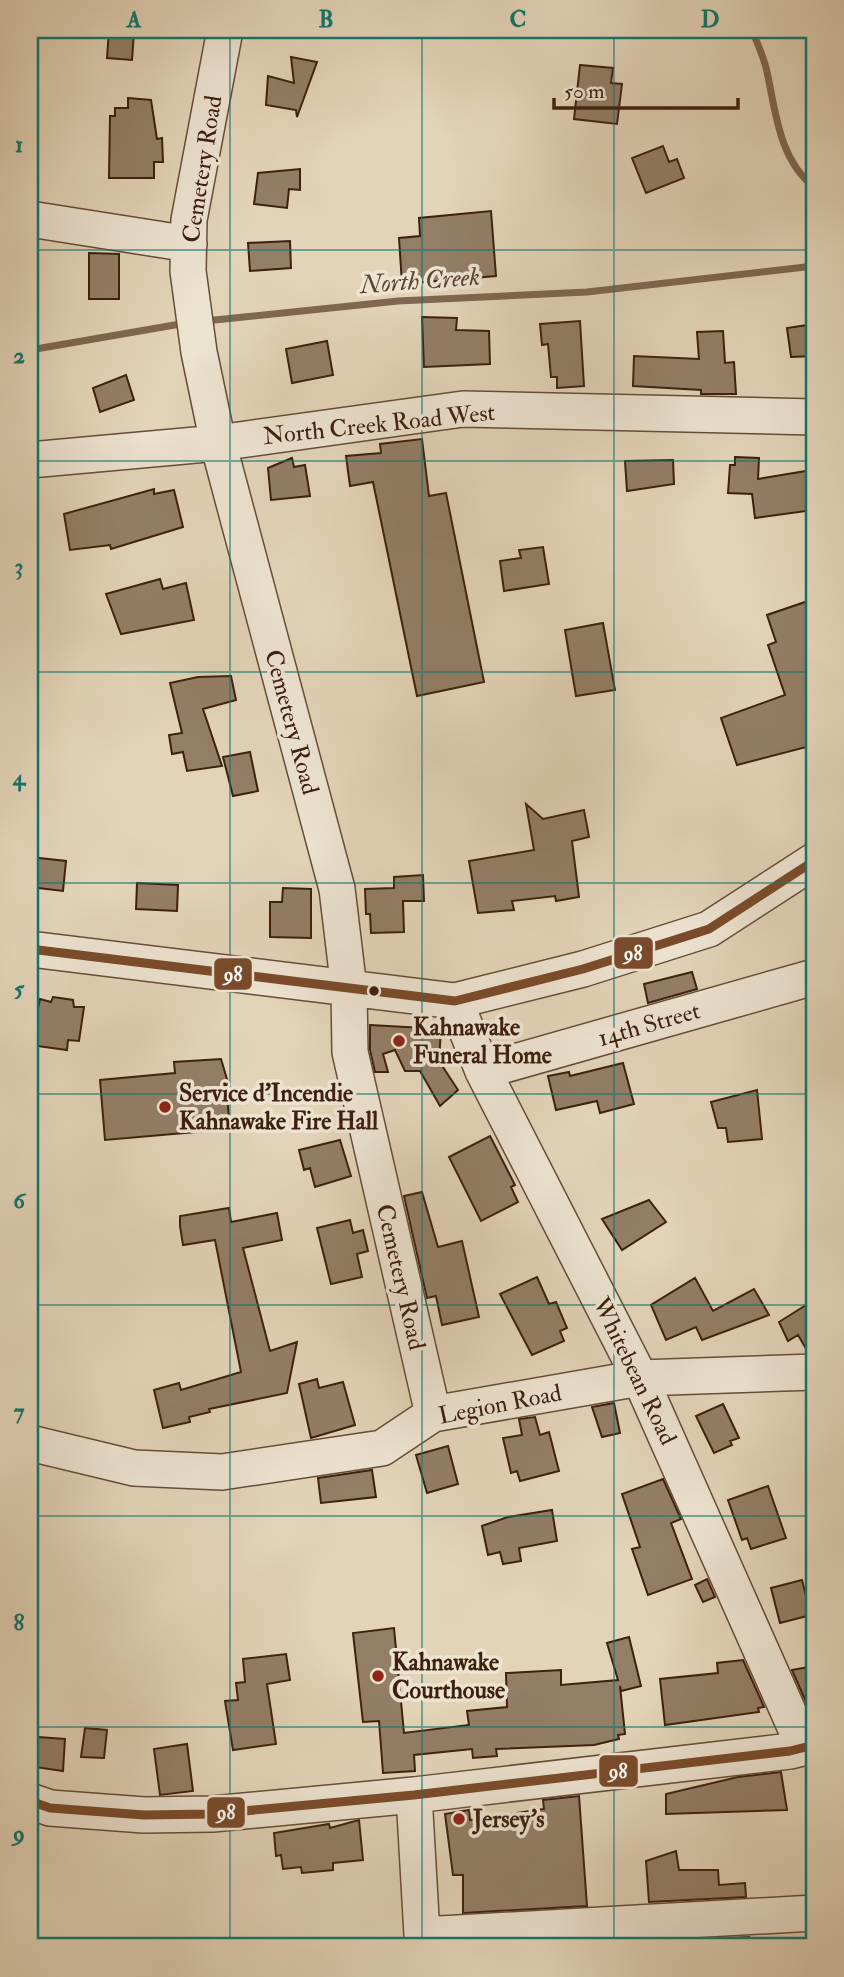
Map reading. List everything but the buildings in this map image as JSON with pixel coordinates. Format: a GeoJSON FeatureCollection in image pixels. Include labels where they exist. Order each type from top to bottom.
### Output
{"type":"FeatureCollection","features":[{"type":"Feature","properties":{"kind":"street","name":"Cemetery Road"},"geometry":{"type":"LineString","coordinates":[[225,30],[189,219],[188,271],[199,352],[218,443],[337,889],[349,989],[350,1052],[433,1414]]}},
{"type":"Feature","properties":{"kind":"street"},"geometry":{"type":"LineString","coordinates":[[30,219],[189,244]]}},
{"type":"Feature","properties":{"kind":"street","name":"North Creek Road West"},"geometry":{"type":"LineString","coordinates":[[30,460],[218,443],[463,409],[814,417]]}},
{"type":"Feature","properties":{"kind":"street"},"geometry":{"type":"LineString","coordinates":[[30,948],[455,1001],[583,969],[709,929],[814,861]]}},
{"type":"Feature","properties":{"kind":"street","name":"14th Street"},"geometry":{"type":"LineString","coordinates":[[483,1071],[814,977]]}},
{"type":"Feature","properties":{"kind":"street","name":"Whitebean Road"},"geometry":{"type":"LineString","coordinates":[[455,1001],[483,1071],[640,1378],[809,1746]]}},
{"type":"Feature","properties":{"kind":"street","name":"Legion Road"},"geometry":{"type":"LineString","coordinates":[[30,1443],[134,1468],[222,1472],[382,1448],[433,1414],[640,1378],[814,1373]]}},
{"type":"Feature","properties":{"kind":"street"},"geometry":{"type":"LineString","coordinates":[[30,1801],[50,1808],[157,1815],[212,1814],[414,1796],[809,1746]]}},
{"type":"Feature","properties":{"kind":"street"},"geometry":{"type":"LineString","coordinates":[[414,1796],[422,1935],[814,1913]]}},
{"type":"Feature","properties":{"kind":"waterway"},"geometry":{"type":"LineString","coordinates":[[752,30],[766,66],[786,149],[802,176],[814,187]]}},
{"type":"Feature","properties":{"kind":"waterway","name":"North Creek"},"geometry":{"type":"LineString","coordinates":[[205,321],[398,301],[587,292],[814,266]]}},
{"type":"Feature","properties":{"kind":"waterway","name":"North Creek"},"geometry":{"type":"LineString","coordinates":[[30,350],[186,323]]}},
{"type":"Feature","properties":{"kind":"transit line","name":"98"},"geometry":{"type":"LineString","coordinates":[[30,949],[455,1001],[583,969],[709,929],[814,861]]}},
{"type":"Feature","properties":{"kind":"transit line","name":"98"},"geometry":{"type":"LineString","coordinates":[[30,1801],[50,1808],[144,1815],[212,1814],[414,1795],[790,1751],[814,1745]]}},
{"type":"Feature","properties":{"kind":"place","name":"Kahnawake Funeral Home"},"geometry":{"type":"Point","coordinates":[399,1041]}},
{"type":"Feature","properties":{"kind":"place","name":"Service d'Incendie Kahnawake Fire Hall"},"geometry":{"type":"Point","coordinates":[165,1107]}},
{"type":"Feature","properties":{"kind":"place","name":"Kahnawake Courthouse"},"geometry":{"type":"Point","coordinates":[378,1676]}},
{"type":"Feature","properties":{"kind":"place","name":"Jersey's"},"geometry":{"type":"Point","coordinates":[459,1819]}}]}
